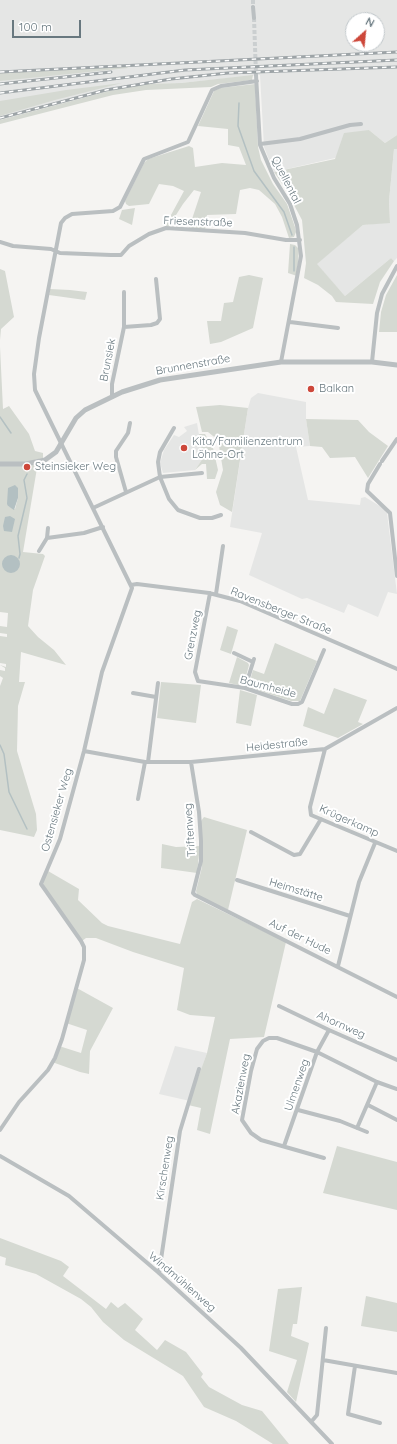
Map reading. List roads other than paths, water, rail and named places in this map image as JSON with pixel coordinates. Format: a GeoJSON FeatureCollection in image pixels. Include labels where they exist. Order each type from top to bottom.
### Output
{"type":"FeatureCollection","features":[{"type":"Feature","properties":{"kind":"street"},"geometry":{"type":"LineString","coordinates":[[253,7],[254,18]]}},
{"type":"Feature","properties":{"kind":"street","name":"Quellental"},"geometry":{"type":"LineString","coordinates":[[256,75],[260,144],[274,178],[290,204],[300,240],[301,256],[299,275],[281,362]]}},
{"type":"Feature","properties":{"kind":"street"},"geometry":{"type":"LineString","coordinates":[[131,585],[38,398],[34,381],[39,338],[61,223],[65,218],[72,214],[113,212],[120,208],[144,159],[153,154],[188,142],[209,94],[215,88],[257,81]]}},
{"type":"Feature","properties":{"kind":"street"},"geometry":{"type":"LineString","coordinates":[[260,144],[300,139],[350,125],[361,124]]}},
{"type":"Feature","properties":{"kind":"street","name":"Friesenstraße"},"geometry":{"type":"LineString","coordinates":[[0,242],[13,246],[51,249],[56,252],[121,255],[129,246],[149,234],[166,228],[202,232],[245,232],[286,240],[300,240]]}},
{"type":"Feature","properties":{"kind":"street"},"geometry":{"type":"LineString","coordinates":[[372,362],[377,312],[385,288],[397,266]]}},
{"type":"Feature","properties":{"kind":"street","name":"Brunsiek"},"geometry":{"type":"LineString","coordinates":[[124,327],[151,325],[160,320],[156,278]]}},
{"type":"Feature","properties":{"kind":"street","name":"Brunsiek"},"geometry":{"type":"LineString","coordinates":[[112,397],[112,384],[124,327],[124,292]]}},
{"type":"Feature","properties":{"kind":"street"},"geometry":{"type":"LineString","coordinates":[[290,322],[338,328]]}},
{"type":"Feature","properties":{"kind":"street","name":"Brunnenstraße"},"geometry":{"type":"LineString","coordinates":[[0,464],[35,463],[51,456],[62,444],[79,415],[94,405],[112,397],[160,380],[194,373],[281,362],[372,362],[397,365]]}},
{"type":"Feature","properties":{"kind":"street"},"geometry":{"type":"LineString","coordinates":[[126,492],[116,457],[116,451],[128,433],[130,423]]}},
{"type":"Feature","properties":{"kind":"street"},"geometry":{"type":"LineString","coordinates":[[174,428],[160,452],[158,462],[160,477],[169,499],[178,510],[200,518],[212,518],[221,515]]}},
{"type":"Feature","properties":{"kind":"street"},"geometry":{"type":"LineString","coordinates":[[397,439],[368,484],[367,491],[390,513],[397,574]]}},
{"type":"Feature","properties":{"kind":"street"},"geometry":{"type":"LineString","coordinates":[[93,508],[160,477],[202,473]]}},
{"type":"Feature","properties":{"kind":"street"},"geometry":{"type":"LineString","coordinates":[[47,538],[84,533],[103,527]]}},
{"type":"Feature","properties":{"kind":"street"},"geometry":{"type":"LineString","coordinates":[[39,552],[47,538],[48,528]]}},
{"type":"Feature","properties":{"kind":"street"},"geometry":{"type":"LineString","coordinates":[[216,594],[223,546]]}},
{"type":"Feature","properties":{"kind":"street","name":"Ravensberger Straße"},"geometry":{"type":"LineString","coordinates":[[131,585],[136,584],[210,593],[240,601],[397,669]]}},
{"type":"Feature","properties":{"kind":"street","name":"Ostensieker Weg"},"geometry":{"type":"LineString","coordinates":[[0,1130],[19,1102],[48,1070],[55,1058],[62,1039],[84,960],[84,947],[81,941],[41,884],[60,839],[84,751],[102,672],[131,596],[131,585]]}},
{"type":"Feature","properties":{"kind":"street","name":"Grenzweg"},"geometry":{"type":"LineString","coordinates":[[198,681],[195,672],[210,593]]}},
{"type":"Feature","properties":{"kind":"street","name":"Baumheide"},"geometry":{"type":"LineString","coordinates":[[198,681],[245,688],[292,704],[298,704],[302,702],[324,650]]}},
{"type":"Feature","properties":{"kind":"street"},"geometry":{"type":"LineString","coordinates":[[234,653],[254,661],[245,688]]}},
{"type":"Feature","properties":{"kind":"street"},"geometry":{"type":"LineString","coordinates":[[138,799],[146,762],[158,683]]}},
{"type":"Feature","properties":{"kind":"street"},"geometry":{"type":"LineString","coordinates":[[133,693],[156,697]]}},
{"type":"Feature","properties":{"kind":"street","name":"Heidestraße"},"geometry":{"type":"LineString","coordinates":[[84,751],[146,762],[191,762],[325,749],[397,708]]}},
{"type":"Feature","properties":{"kind":"street","name":"Krügerkamp"},"geometry":{"type":"LineString","coordinates":[[325,749],[310,807],[311,815],[397,851]]}},
{"type":"Feature","properties":{"kind":"street","name":"Triftenweg"},"geometry":{"type":"LineString","coordinates":[[191,762],[199,812],[201,841],[201,861],[193,893],[195,895]]}},
{"type":"Feature","properties":{"kind":"street"},"geometry":{"type":"LineString","coordinates":[[251,832],[294,855],[300,854],[321,819]]}},
{"type":"Feature","properties":{"kind":"street"},"geometry":{"type":"LineString","coordinates":[[338,966],[359,882],[375,843]]}},
{"type":"Feature","properties":{"kind":"street","name":"Heimstätte"},"geometry":{"type":"LineString","coordinates":[[237,880],[350,916]]}},
{"type":"Feature","properties":{"kind":"street","name":"Auf der Hude"},"geometry":{"type":"LineString","coordinates":[[195,895],[397,996]]}},
{"type":"Feature","properties":{"kind":"street","name":"Ahornweg"},"geometry":{"type":"LineString","coordinates":[[280,1006],[329,1030],[397,1060]]}},
{"type":"Feature","properties":{"kind":"street","name":"Ulmenweg"},"geometry":{"type":"LineString","coordinates":[[284,1146],[298,1110],[317,1052],[329,1030]]}},
{"type":"Feature","properties":{"kind":"street","name":"Akazienweg"},"geometry":{"type":"LineString","coordinates":[[324,1158],[261,1140],[254,1136],[242,1120],[251,1071],[257,1049],[263,1041],[269,1038],[277,1038],[317,1052],[377,1082],[397,1089]]}},
{"type":"Feature","properties":{"kind":"street","name":"Kirschenweg"},"geometry":{"type":"LineString","coordinates":[[159,1272],[178,1138],[186,1107],[199,1069]]}},
{"type":"Feature","properties":{"kind":"street"},"geometry":{"type":"LineString","coordinates":[[357,1128],[377,1082]]}},
{"type":"Feature","properties":{"kind":"street"},"geometry":{"type":"LineString","coordinates":[[368,1105],[397,1120]]}},
{"type":"Feature","properties":{"kind":"street"},"geometry":{"type":"LineString","coordinates":[[298,1110],[310,1112],[322,1118],[340,1121],[367,1132]]}},
{"type":"Feature","properties":{"kind":"street","name":"Windmühlenweg"},"geometry":{"type":"LineString","coordinates":[[0,1156],[69,1196],[159,1272],[241,1348],[332,1444]]}},
{"type":"Feature","properties":{"kind":"street"},"geometry":{"type":"LineString","coordinates":[[311,1422],[317,1415],[326,1328]]}},
{"type":"Feature","properties":{"kind":"street"},"geometry":{"type":"LineString","coordinates":[[323,1360],[397,1373]]}},
{"type":"Feature","properties":{"kind":"street"},"geometry":{"type":"LineString","coordinates":[[355,1366],[348,1414],[380,1423]]}},
{"type":"Feature","properties":{"kind":"waterway"},"geometry":{"type":"LineString","coordinates":[[239,103],[238,126],[254,171],[284,212],[292,235]]}},
{"type":"Feature","properties":{"kind":"waterway"},"geometry":{"type":"LineString","coordinates":[[294,247],[294,271]]}},
{"type":"Feature","properties":{"kind":"waterway"},"geometry":{"type":"LineString","coordinates":[[0,417],[11,433]]}},
{"type":"Feature","properties":{"kind":"waterway"},"geometry":{"type":"LineString","coordinates":[[19,558],[18,536],[27,498],[24,480],[27,474]]}},
{"type":"Feature","properties":{"kind":"waterway"},"geometry":{"type":"LineString","coordinates":[[0,745],[4,754],[9,792],[27,829]]}},
{"type":"Feature","properties":{"kind":"tunnel"},"geometry":{"type":"LineString","coordinates":[[253,0],[253,7]]}},
{"type":"Feature","properties":{"kind":"tunnel"},"geometry":{"type":"LineString","coordinates":[[254,18],[256,75]]}},
{"type":"Feature","properties":{"kind":"railway"},"geometry":{"type":"LineString","coordinates":[[0,72],[397,52]]}},
{"type":"Feature","properties":{"kind":"railway"},"geometry":{"type":"LineString","coordinates":[[0,93],[185,70],[397,60]]}},
{"type":"Feature","properties":{"kind":"railway"},"geometry":{"type":"LineString","coordinates":[[0,118],[106,90],[171,79],[228,73],[397,67]]}},
{"type":"Feature","properties":{"kind":"railway"},"geometry":{"type":"LineString","coordinates":[[0,84],[111,72]]}},
{"type":"Feature","properties":{"kind":"place","name":"Balkan"},"geometry":{"type":"Point","coordinates":[311,389]}},
{"type":"Feature","properties":{"kind":"place","name":"Kita/Familienzentrum Löhne-Ort"},"geometry":{"type":"Point","coordinates":[184,448]}},
{"type":"Feature","properties":{"kind":"place","name":"Steinsieker Weg"},"geometry":{"type":"Point","coordinates":[27,467]}}]}
